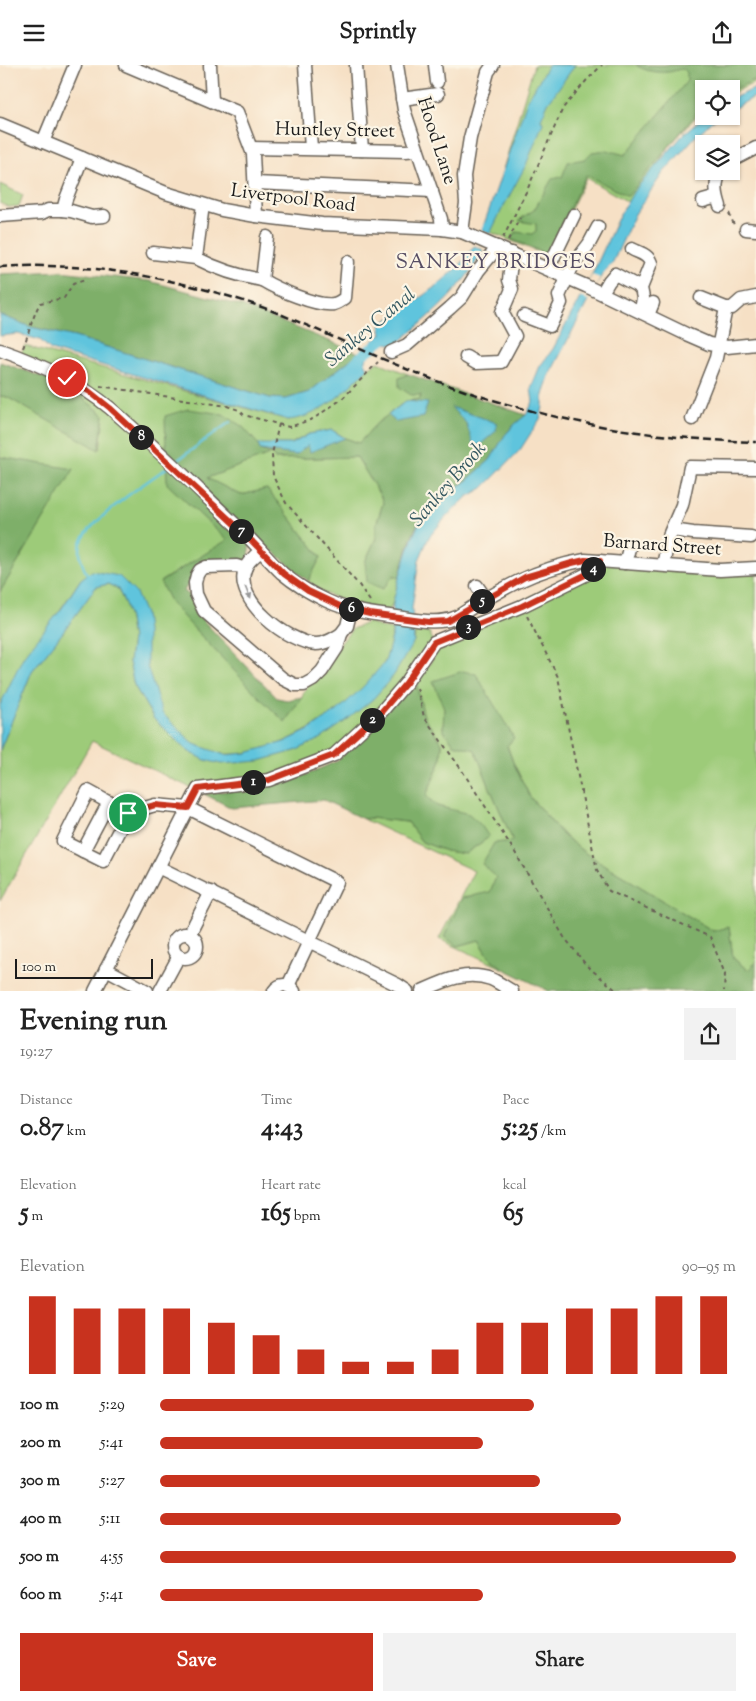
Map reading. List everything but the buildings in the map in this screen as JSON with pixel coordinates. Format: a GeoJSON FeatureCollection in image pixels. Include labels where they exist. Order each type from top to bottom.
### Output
{"type":"FeatureCollection","features":[{"type":"Feature","properties":{"kind":"street"},"geometry":{"type":"LineString","coordinates":[[43,142],[75,65]]}},
{"type":"Feature","properties":{"kind":"street"},"geometry":{"type":"LineString","coordinates":[[126,65],[237,112],[254,159],[256,217]]}},
{"type":"Feature","properties":{"kind":"street"},"geometry":{"type":"LineString","coordinates":[[210,65],[212,101]]}},
{"type":"Feature","properties":{"kind":"street"},"geometry":{"type":"LineString","coordinates":[[305,65],[311,149]]}},
{"type":"Feature","properties":{"kind":"street"},"geometry":{"type":"LineString","coordinates":[[356,65],[362,150]]}},
{"type":"Feature","properties":{"kind":"street","name":"Hood Lane"},"geometry":{"type":"LineString","coordinates":[[397,65],[402,99],[442,219],[442,229]]}},
{"type":"Feature","properties":{"kind":"street"},"geometry":{"type":"LineString","coordinates":[[402,99],[438,88],[435,65]]}},
{"type":"Feature","properties":{"kind":"street"},"geometry":{"type":"LineString","coordinates":[[462,232],[466,203],[464,176],[470,139],[488,72],[493,65]]}},
{"type":"Feature","properties":{"kind":"street","name":"Liverpool Road"},"geometry":{"type":"LineString","coordinates":[[1,127],[43,142],[166,193],[203,205],[256,217],[344,225],[442,229],[462,232],[594,290],[647,310],[686,335],[718,346]]}},
{"type":"Feature","properties":{"kind":"street","name":"Huntley Street"},"geometry":{"type":"LineString","coordinates":[[251,148],[418,150]]}},
{"type":"Feature","properties":{"kind":"street"},"geometry":{"type":"LineString","coordinates":[[740,156],[756,148]]}},
{"type":"Feature","properties":{"kind":"street"},"geometry":{"type":"LineString","coordinates":[[63,210],[82,158]]}},
{"type":"Feature","properties":{"kind":"street"},"geometry":{"type":"LineString","coordinates":[[703,201],[719,201],[716,187],[718,180]]}},
{"type":"Feature","properties":{"kind":"street"},"geometry":{"type":"LineString","coordinates":[[255,183],[432,191]]}},
{"type":"Feature","properties":{"kind":"street"},"geometry":{"type":"LineString","coordinates":[[196,258],[203,205]]}},
{"type":"Feature","properties":{"kind":"street"},"geometry":{"type":"LineString","coordinates":[[0,216],[42,213],[48,210],[71,211],[92,217],[104,216]]}},
{"type":"Feature","properties":{"kind":"street"},"geometry":{"type":"LineString","coordinates":[[548,269],[574,215]]}},
{"type":"Feature","properties":{"kind":"street"},"geometry":{"type":"LineString","coordinates":[[524,316],[550,326],[561,303],[559,296],[566,277],[590,244],[598,227]]}},
{"type":"Feature","properties":{"kind":"street"},"geometry":{"type":"LineString","coordinates":[[262,280],[266,237]]}},
{"type":"Feature","properties":{"kind":"street"},"geometry":{"type":"LineString","coordinates":[[391,352],[407,345],[462,297],[496,246]]}},
{"type":"Feature","properties":{"kind":"street"},"geometry":{"type":"LineString","coordinates":[[466,357],[476,363],[501,362],[515,336],[502,312],[512,289],[496,246]]}},
{"type":"Feature","properties":{"kind":"street"},"geometry":{"type":"LineString","coordinates":[[632,249],[645,255],[651,263],[641,288],[647,310]]}},
{"type":"Feature","properties":{"kind":"street"},"geometry":{"type":"LineString","coordinates":[[153,253],[196,258],[232,274],[262,280],[300,297],[335,304],[345,298],[348,262]]}},
{"type":"Feature","properties":{"kind":"street"},"geometry":{"type":"LineString","coordinates":[[594,290],[615,275],[641,288]]}},
{"type":"Feature","properties":{"kind":"street"},"geometry":{"type":"LineString","coordinates":[[701,298],[726,308],[732,308],[741,300],[756,297]]}},
{"type":"Feature","properties":{"kind":"street"},"geometry":{"type":"LineString","coordinates":[[692,419],[716,358],[726,308]]}},
{"type":"Feature","properties":{"kind":"street"},"geometry":{"type":"LineString","coordinates":[[718,346],[756,344]]}},
{"type":"Feature","properties":{"kind":"street","name":"Barnard Street"},"geometry":{"type":"LineString","coordinates":[[0,350],[67,378],[90,392],[176,468],[284,574],[308,591],[327,601],[351,609],[429,622],[448,621],[525,577],[585,560],[720,570],[756,568]]}},
{"type":"Feature","properties":{"kind":"street"},"geometry":{"type":"LineString","coordinates":[[663,565],[672,530],[682,505],[690,467],[756,468]]}},
{"type":"Feature","properties":{"kind":"street"},"geometry":{"type":"LineString","coordinates":[[672,530],[751,537]]}},
{"type":"Feature","properties":{"kind":"street"},"geometry":{"type":"LineString","coordinates":[[625,563],[630,545]]}},
{"type":"Feature","properties":{"kind":"street"},"geometry":{"type":"LineString","coordinates":[[261,551],[250,561],[245,569],[245,584],[249,597],[257,609],[293,638],[305,643],[317,644],[326,642],[341,634]]}},
{"type":"Feature","properties":{"kind":"street"},"geometry":{"type":"LineString","coordinates":[[95,991],[198,789],[269,780],[334,755],[382,711],[406,683],[434,642],[522,606],[589,573],[600,561]]}},
{"type":"Feature","properties":{"kind":"street"},"geometry":{"type":"LineString","coordinates":[[245,569],[237,566],[206,567],[200,570],[195,583],[196,594],[204,611],[283,679],[295,685],[304,685],[313,680],[322,671],[337,648],[341,634],[347,626],[351,609]]}},
{"type":"Feature","properties":{"kind":"street"},"geometry":{"type":"LineString","coordinates":[[477,586],[486,599]]}},
{"type":"Feature","properties":{"kind":"street"},"geometry":{"type":"LineString","coordinates":[[128,813],[88,791],[63,841],[102,861],[128,813],[155,805],[188,808],[337,882],[309,942],[291,988],[281,985],[274,991]]}},
{"type":"Feature","properties":{"kind":"street"},"geometry":{"type":"LineString","coordinates":[[83,851],[109,802]]}},
{"type":"Feature","properties":{"kind":"street"},"geometry":{"type":"LineString","coordinates":[[158,867],[407,991]]}},
{"type":"Feature","properties":{"kind":"street"},"geometry":{"type":"LineString","coordinates":[[160,991],[179,956],[187,957],[195,951],[195,940],[189,935],[211,892]]}},
{"type":"Feature","properties":{"kind":"street"},"geometry":{"type":"LineString","coordinates":[[106,969],[147,991]]}},
{"type":"Feature","properties":{"kind":"street"},"geometry":{"type":"LineString","coordinates":[[422,991],[452,977],[466,976],[492,979],[512,991]]}},
{"type":"Feature","properties":{"kind":"path"},"geometry":{"type":"LineString","coordinates":[[496,246],[528,188],[563,108],[602,65]]}},
{"type":"Feature","properties":{"kind":"path"},"geometry":{"type":"LineString","coordinates":[[719,201],[727,208],[737,232],[751,230]]}},
{"type":"Feature","properties":{"kind":"path"},"geometry":{"type":"LineString","coordinates":[[496,246],[520,218]]}},
{"type":"Feature","properties":{"kind":"path"},"geometry":{"type":"LineString","coordinates":[[28,336],[33,316],[40,303],[64,298],[73,284],[85,280]]}},
{"type":"Feature","properties":{"kind":"path"},"geometry":{"type":"LineString","coordinates":[[92,384],[227,406],[239,410],[244,415],[289,427],[313,419],[342,399],[378,362]]}},
{"type":"Feature","properties":{"kind":"path"},"geometry":{"type":"LineString","coordinates":[[279,424],[278,435],[272,454],[273,476],[286,503],[372,602]]}},
{"type":"Feature","properties":{"kind":"path"},"geometry":{"type":"LineString","coordinates":[[522,606],[558,677],[597,870],[609,891],[710,937],[724,974],[724,991]]}},
{"type":"Feature","properties":{"kind":"path"},"geometry":{"type":"LineString","coordinates":[[417,686],[424,717],[461,769],[513,849],[564,937],[587,966],[617,991]]}},
{"type":"Feature","properties":{"kind":"green space"},"geometry":{"type":"Polygon","coordinates":[[[534,65],[756,65],[756,82],[740,90],[740,80],[695,80],[695,118],[671,144],[630,203],[586,178],[548,256],[485,230],[534,65]]]}},
{"type":"Feature","properties":{"kind":"green space"},"geometry":{"type":"Polygon","coordinates":[[[636,65],[756,65],[756,79],[740,87],[740,80],[695,80],[695,115],[628,196],[586,175],[547,254],[511,239],[516,232],[532,234],[536,231],[536,224],[519,221],[534,210],[552,179],[562,177],[568,162],[585,159],[592,152],[607,150],[625,155],[687,81],[687,73],[684,69],[659,72],[636,65]]]}},
{"type":"Feature","properties":{"kind":"green space"},"geometry":{"type":"Polygon","coordinates":[[[0,184],[23,195],[19,206],[9,207],[0,203],[0,184]]]}},
{"type":"Feature","properties":{"kind":"green space"},"geometry":{"type":"Polygon","coordinates":[[[60,271],[149,281],[242,306],[359,353],[309,392],[286,399],[270,398],[75,337],[31,327],[0,315],[0,274],[60,271]]]}},
{"type":"Feature","properties":{"kind":"green space"},"geometry":{"type":"Polygon","coordinates":[[[25,346],[288,420],[343,393],[368,368],[378,362],[408,374],[399,378],[421,395],[420,399],[406,401],[376,424],[359,443],[345,438],[332,430],[309,434],[292,444],[277,444],[272,454],[275,459],[357,457],[383,503],[376,525],[376,538],[365,562],[399,578],[389,612],[347,602],[324,593],[308,581],[321,557],[267,489],[241,495],[206,478],[271,454],[260,450],[223,414],[190,505],[228,540],[161,581],[188,622],[285,721],[302,697],[305,689],[352,629],[369,622],[392,630],[386,659],[370,682],[325,719],[297,735],[269,747],[241,754],[215,753],[192,743],[162,713],[147,666],[145,647],[119,576],[81,579],[28,656],[0,705],[0,592],[73,470],[0,457],[0,396],[7,397],[100,449],[104,415],[66,385],[19,357],[25,346]]]}},
{"type":"Feature","properties":{"kind":"green space"},"geometry":{"type":"Polygon","coordinates":[[[0,362],[66,385],[104,415],[99,450],[7,397],[0,396],[0,362]]]}},
{"type":"Feature","properties":{"kind":"green space"},"geometry":{"type":"Polygon","coordinates":[[[408,374],[526,415],[506,434],[490,460],[482,468],[437,501],[422,517],[411,538],[399,578],[394,575],[383,589],[367,582],[365,562],[376,538],[376,525],[383,503],[357,457],[275,459],[272,454],[309,434],[332,430],[345,438],[359,443],[376,424],[406,401],[420,399],[421,395],[411,395],[399,387],[399,378],[408,374]]]}},
{"type":"Feature","properties":{"kind":"green space"},"geometry":{"type":"Polygon","coordinates":[[[188,409],[223,414],[243,427],[258,444],[260,450],[272,454],[207,478],[241,495],[267,489],[321,557],[308,581],[262,542],[249,547],[250,561],[198,567],[184,591],[196,600],[198,615],[277,698],[287,700],[302,697],[285,722],[171,603],[160,582],[227,540],[167,484],[165,416],[188,409]]]}},
{"type":"Feature","properties":{"kind":"green space"},"geometry":{"type":"Polygon","coordinates":[[[0,457],[74,469],[0,592],[0,457]]]}},
{"type":"Feature","properties":{"kind":"green space"},"geometry":{"type":"Polygon","coordinates":[[[600,561],[756,568],[756,961],[749,971],[733,958],[729,927],[713,931],[585,853],[563,835],[530,797],[507,745],[444,708],[443,730],[454,744],[475,749],[513,841],[490,892],[458,946],[479,940],[490,958],[504,969],[439,939],[474,871],[363,819],[407,822],[422,842],[446,851],[465,854],[489,837],[452,811],[437,806],[426,796],[441,760],[442,743],[424,717],[417,689],[420,675],[433,659],[437,649],[435,646],[600,561]]]}},
{"type":"Feature","properties":{"kind":"green space"},"geometry":{"type":"Polygon","coordinates":[[[108,584],[118,589],[126,606],[132,639],[129,662],[134,685],[154,719],[188,751],[205,760],[295,751],[414,642],[415,633],[429,632],[434,642],[406,683],[334,755],[269,780],[198,789],[191,788],[92,741],[0,901],[0,750],[32,671],[96,587],[108,584]]]}},
{"type":"Feature","properties":{"kind":"green space"},"geometry":{"type":"Polygon","coordinates":[[[463,671],[476,674],[514,738],[507,746],[530,797],[563,835],[585,853],[713,931],[729,927],[733,958],[749,971],[756,961],[756,991],[549,991],[504,969],[490,958],[479,940],[458,946],[444,937],[462,898],[490,892],[496,877],[482,864],[494,843],[513,841],[475,750],[454,744],[443,730],[444,708],[433,681],[463,671]]]}},
{"type":"Feature","properties":{"kind":"green space"},"geometry":{"type":"Polygon","coordinates":[[[411,684],[417,686],[424,717],[442,743],[441,760],[426,796],[437,806],[469,814],[481,825],[489,837],[465,854],[446,851],[422,842],[407,822],[363,819],[324,800],[232,808],[204,794],[290,782],[337,761],[411,684]]]}},
{"type":"Feature","properties":{"kind":"water"},"geometry":{"type":"Polygon","coordinates":[[[548,65],[575,65],[548,103],[541,119],[543,123],[526,165],[490,234],[482,230],[527,101],[548,65]]]}},
{"type":"Feature","properties":{"kind":"water"},"geometry":{"type":"Polygon","coordinates":[[[756,88],[756,96],[740,105],[740,95],[756,88]]]}},
{"type":"Feature","properties":{"kind":"water","name":"Sankey Brook"},"geometry":{"type":"Polygon","coordinates":[[[695,124],[708,125],[695,135],[663,173],[635,214],[613,262],[600,278],[549,376],[543,395],[540,419],[520,450],[483,488],[467,497],[447,516],[429,537],[419,560],[412,608],[414,641],[394,675],[373,699],[322,738],[295,751],[259,761],[221,764],[205,760],[188,751],[154,719],[134,685],[129,662],[132,639],[126,606],[118,589],[108,584],[96,587],[32,671],[0,750],[0,705],[23,657],[62,608],[81,579],[92,571],[119,576],[136,593],[145,614],[147,666],[162,713],[194,744],[225,755],[246,753],[284,742],[309,730],[337,711],[363,687],[385,662],[392,637],[393,602],[399,578],[422,516],[439,500],[464,483],[490,460],[505,435],[526,415],[533,402],[531,388],[540,366],[553,349],[592,275],[617,220],[634,191],[683,135],[695,124]]]}},
{"type":"Feature","properties":{"kind":"water"},"geometry":{"type":"Polygon","coordinates":[[[475,246],[483,250],[475,265],[433,313],[396,345],[385,343],[380,347],[371,343],[382,334],[380,325],[442,281],[461,264],[475,246]]]}},
{"type":"Feature","properties":{"kind":"water"},"geometry":{"type":"Polygon","coordinates":[[[0,315],[31,327],[75,337],[270,398],[286,399],[309,392],[359,353],[367,357],[365,363],[368,368],[333,401],[312,414],[288,420],[51,350],[40,340],[18,334],[0,336],[0,315]]]}},
{"type":"Feature","properties":{"kind":"water"},"geometry":{"type":"Polygon","coordinates":[[[406,401],[428,403],[423,417],[396,422],[388,415],[406,401]]]}},
{"type":"Feature","properties":{"kind":"water"},"geometry":{"type":"Polygon","coordinates":[[[451,407],[497,423],[496,431],[481,444],[474,446],[466,423],[451,407]]]}},
{"type":"Feature","properties":{"kind":"water"},"geometry":{"type":"Polygon","coordinates":[[[332,430],[345,438],[310,452],[308,445],[296,455],[260,450],[258,444],[292,444],[309,434],[332,430]]]}},
{"type":"Feature","properties":{"kind":"pier"},"geometry":{"type":"Polygon","coordinates":[[[592,275],[600,278],[589,301],[580,297],[592,275]]]}},
{"type":"Feature","properties":{"kind":"waterway","name":"Sankey Canal"},"geometry":{"type":"LineString","coordinates":[[353,364],[387,337]]}},
{"type":"Feature","properties":{"kind":"waterway","name":"Sankey Canal"},"geometry":{"type":"LineString","coordinates":[[175,462],[230,422]]}},
{"type":"Feature","properties":{"kind":"waterway","name":"Sankey Canal"},"geometry":{"type":"LineString","coordinates":[[88,576],[80,556],[81,543],[86,534],[106,513],[168,467]]}},
{"type":"Feature","properties":{"kind":"railway"},"geometry":{"type":"LineString","coordinates":[[0,267],[69,267],[103,270],[171,281],[204,289],[270,310],[434,380],[513,406],[592,424],[673,437],[756,442]]}},
{"type":"Feature","properties":{"kind":"district","name":"SANKEY BRIDGES"},"geometry":{"type":"Point","coordinates":[496,263]}},
{"type":"Feature","properties":{"kind":"route"},"geometry":{"type":"LineString","coordinates":[[67,378],[90,392],[110,408],[176,468],[284,574],[308,591],[344,608],[370,614],[429,622],[448,621],[525,577],[585,560],[600,561],[589,573],[522,606],[434,642],[406,683],[382,711],[334,755],[269,780],[198,789],[188,808],[155,805],[128,813]]}}]}
